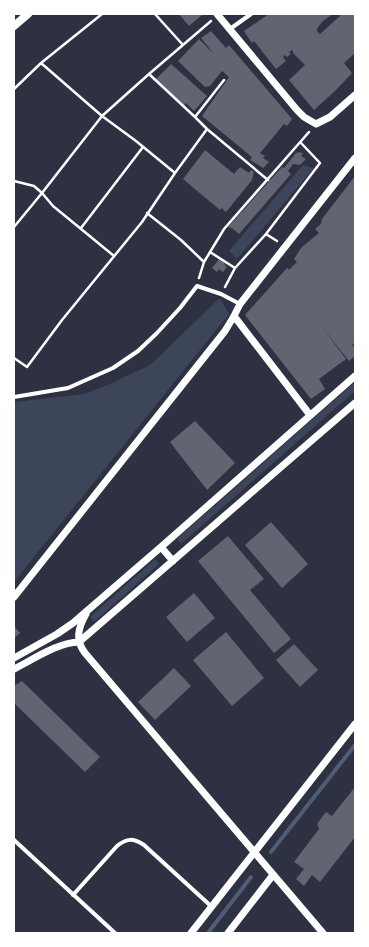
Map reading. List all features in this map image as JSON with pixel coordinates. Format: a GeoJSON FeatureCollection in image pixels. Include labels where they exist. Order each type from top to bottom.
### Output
{"type":"FeatureCollection","features":[{"type":"Feature","properties":{"kind":"main road"},"geometry":{"type":"LineString","coordinates":[[14,26],[28,14]]}},
{"type":"Feature","properties":{"kind":"street"},"geometry":{"type":"LineString","coordinates":[[230,29],[251,14]]}},
{"type":"Feature","properties":{"kind":"street"},"geometry":{"type":"LineString","coordinates":[[218,15],[304,117],[316,124],[330,117],[355,95]]}},
{"type":"Feature","properties":{"kind":"street"},"geometry":{"type":"LineString","coordinates":[[14,597],[225,331],[240,304],[355,158]]}},
{"type":"Feature","properties":{"kind":"street"},"geometry":{"type":"LineString","coordinates":[[14,397],[68,388],[113,368],[138,351],[157,333],[180,308],[196,286],[221,294],[240,304]]}},
{"type":"Feature","properties":{"kind":"street"},"geometry":{"type":"LineString","coordinates":[[234,316],[310,415]]}},
{"type":"Feature","properties":{"kind":"street"},"geometry":{"type":"LineString","coordinates":[[14,658],[57,634],[88,609],[161,547],[355,376]]}},
{"type":"Feature","properties":{"kind":"street"},"geometry":{"type":"LineString","coordinates":[[14,669],[62,645],[71,642],[79,642],[355,403]]}},
{"type":"Feature","properties":{"kind":"street"},"geometry":{"type":"LineString","coordinates":[[161,547],[173,561]]}},
{"type":"Feature","properties":{"kind":"street"},"geometry":{"type":"LineString","coordinates":[[88,609],[81,623],[79,642],[85,654],[254,854],[323,933]]}},
{"type":"Feature","properties":{"kind":"street"},"geometry":{"type":"LineString","coordinates":[[191,933],[355,724]]}},
{"type":"Feature","properties":{"kind":"street"},"geometry":{"type":"LineString","coordinates":[[73,895],[117,846],[123,841],[129,839],[144,845],[212,907]]}},
{"type":"Feature","properties":{"kind":"street"},"geometry":{"type":"LineString","coordinates":[[14,840],[115,933]]}},
{"type":"Feature","properties":{"kind":"street"},"geometry":{"type":"LineString","coordinates":[[228,933],[273,875]]}},
{"type":"Feature","properties":{"kind":"path"},"geometry":{"type":"LineString","coordinates":[[14,89],[41,63],[102,14]]}},
{"type":"Feature","properties":{"kind":"path"},"geometry":{"type":"LineString","coordinates":[[155,14],[184,45]]}},
{"type":"Feature","properties":{"kind":"path"},"geometry":{"type":"LineString","coordinates":[[14,227],[42,194],[102,116],[218,15]]}},
{"type":"Feature","properties":{"kind":"path"},"geometry":{"type":"LineString","coordinates":[[41,63],[102,116],[174,173]]}},
{"type":"Feature","properties":{"kind":"path"},"geometry":{"type":"LineString","coordinates":[[149,74],[207,129],[268,180]]}},
{"type":"Feature","properties":{"kind":"path"},"geometry":{"type":"LineString","coordinates":[[195,117],[224,80]]}},
{"type":"Feature","properties":{"kind":"path"},"geometry":{"type":"LineString","coordinates":[[196,286],[204,262],[224,229],[301,143],[316,124]]}},
{"type":"Feature","properties":{"kind":"path"},"geometry":{"type":"LineString","coordinates":[[14,358],[27,367],[62,320],[147,213],[174,173],[207,129]]}},
{"type":"Feature","properties":{"kind":"path"},"geometry":{"type":"LineString","coordinates":[[221,294],[235,268],[266,234],[320,163],[301,143]]}},
{"type":"Feature","properties":{"kind":"path"},"geometry":{"type":"LineString","coordinates":[[81,228],[143,147]]}},
{"type":"Feature","properties":{"kind":"path"},"geometry":{"type":"LineString","coordinates":[[14,181],[34,186],[53,206],[114,256]]}},
{"type":"Feature","properties":{"kind":"path"},"geometry":{"type":"LineString","coordinates":[[147,213],[181,240],[204,262]]}},
{"type":"Feature","properties":{"kind":"path"},"geometry":{"type":"LineString","coordinates":[[266,234],[285,247]]}},
{"type":"Feature","properties":{"kind":"path"},"geometry":{"type":"LineString","coordinates":[[210,252],[235,268]]}},
{"type":"Feature","properties":{"kind":"shaded area"},"geometry":{"type":"Polygon","coordinates":[[[303,165],[314,168],[237,259],[229,251],[303,165]]]}},
{"type":"Feature","properties":{"kind":"shaded area"},"geometry":{"type":"Polygon","coordinates":[[[220,298],[229,314],[14,582],[14,402],[84,394],[150,365],[220,298]]]}},
{"type":"Feature","properties":{"kind":"shaded area"},"geometry":{"type":"Polygon","coordinates":[[[355,382],[355,391],[181,544],[177,539],[355,382]]]}},
{"type":"Feature","properties":{"kind":"shaded area"},"geometry":{"type":"Polygon","coordinates":[[[155,559],[159,564],[94,622],[90,617],[155,559]]]}},
{"type":"Feature","properties":{"kind":"building"},"geometry":{"type":"Polygon","coordinates":[[[179,14],[201,14],[202,15],[189,26],[179,14]]]}},
{"type":"Feature","properties":{"kind":"building"},"geometry":{"type":"Polygon","coordinates":[[[269,14],[333,14],[323,21],[318,27],[316,33],[317,31],[320,34],[340,16],[338,14],[355,14],[355,53],[344,63],[352,73],[314,110],[289,80],[305,65],[293,53],[293,50],[289,52],[291,54],[287,57],[285,55],[283,57],[286,61],[276,69],[254,41],[252,43],[244,31],[269,14]]]}},
{"type":"Feature","properties":{"kind":"building"},"geometry":{"type":"Polygon","coordinates":[[[211,31],[226,48],[229,45],[292,119],[287,126],[284,124],[260,153],[265,156],[263,158],[269,162],[263,168],[250,160],[252,157],[202,116],[229,77],[222,71],[210,86],[205,87],[178,61],[199,39],[214,54],[201,38],[211,31]]]}},
{"type":"Feature","properties":{"kind":"building"},"geometry":{"type":"Polygon","coordinates":[[[171,64],[207,96],[194,111],[186,103],[184,105],[156,79],[171,64]]]}},
{"type":"Feature","properties":{"kind":"building"},"geometry":{"type":"Polygon","coordinates":[[[205,150],[234,174],[240,167],[249,173],[251,170],[254,172],[252,180],[226,212],[222,208],[220,210],[183,179],[205,150]]]}},
{"type":"Feature","properties":{"kind":"building"},"geometry":{"type":"Polygon","coordinates":[[[300,152],[303,154],[301,156],[306,159],[300,165],[293,164],[288,171],[291,174],[239,234],[232,228],[228,227],[282,167],[284,168],[296,153],[300,152]]]}},
{"type":"Feature","properties":{"kind":"building"},"geometry":{"type":"Polygon","coordinates":[[[355,176],[355,343],[352,345],[355,348],[355,356],[349,361],[322,327],[346,359],[319,379],[325,389],[311,399],[245,315],[287,268],[289,270],[297,262],[294,259],[301,248],[319,233],[315,229],[321,224],[322,219],[355,176]]]}},
{"type":"Feature","properties":{"kind":"building"},"geometry":{"type":"Polygon","coordinates":[[[220,258],[225,262],[224,264],[227,267],[223,272],[219,269],[217,272],[212,268],[220,258]]]}},
{"type":"Feature","properties":{"kind":"building"},"geometry":{"type":"Polygon","coordinates":[[[195,421],[235,463],[207,490],[170,442],[195,421]]]}},
{"type":"Feature","properties":{"kind":"building"},"geometry":{"type":"Polygon","coordinates":[[[271,522],[308,564],[282,588],[245,545],[271,522]]]}},
{"type":"Feature","properties":{"kind":"building"},"geometry":{"type":"Polygon","coordinates":[[[228,536],[264,579],[250,590],[291,639],[274,653],[198,561],[228,536]]]}},
{"type":"Feature","properties":{"kind":"building"},"geometry":{"type":"Polygon","coordinates":[[[194,593],[215,618],[187,642],[166,617],[194,593]]]}},
{"type":"Feature","properties":{"kind":"building"},"geometry":{"type":"Polygon","coordinates":[[[14,626],[20,633],[14,638],[14,626]]]}},
{"type":"Feature","properties":{"kind":"building"},"geometry":{"type":"Polygon","coordinates":[[[226,632],[264,678],[232,706],[193,660],[226,632]]]}},
{"type":"Feature","properties":{"kind":"building"},"geometry":{"type":"Polygon","coordinates":[[[294,644],[318,670],[300,687],[276,660],[294,644]]]}},
{"type":"Feature","properties":{"kind":"building"},"geometry":{"type":"Polygon","coordinates":[[[174,668],[191,686],[155,720],[138,702],[174,668]]]}},
{"type":"Feature","properties":{"kind":"building"},"geometry":{"type":"Polygon","coordinates":[[[22,681],[100,757],[85,772],[14,703],[14,686],[22,681]]]}},
{"type":"Feature","properties":{"kind":"building"},"geometry":{"type":"Polygon","coordinates":[[[355,787],[355,837],[320,882],[312,875],[304,886],[296,879],[304,869],[294,862],[319,829],[317,824],[326,812],[332,816],[355,787]]]}},
{"type":"Feature","properties":{"kind":"waterway"},"geometry":{"type":"LineString","coordinates":[[271,852],[355,745]]}},
{"type":"Feature","properties":{"kind":"waterway"},"geometry":{"type":"LineString","coordinates":[[208,933],[251,877]]}}]}
